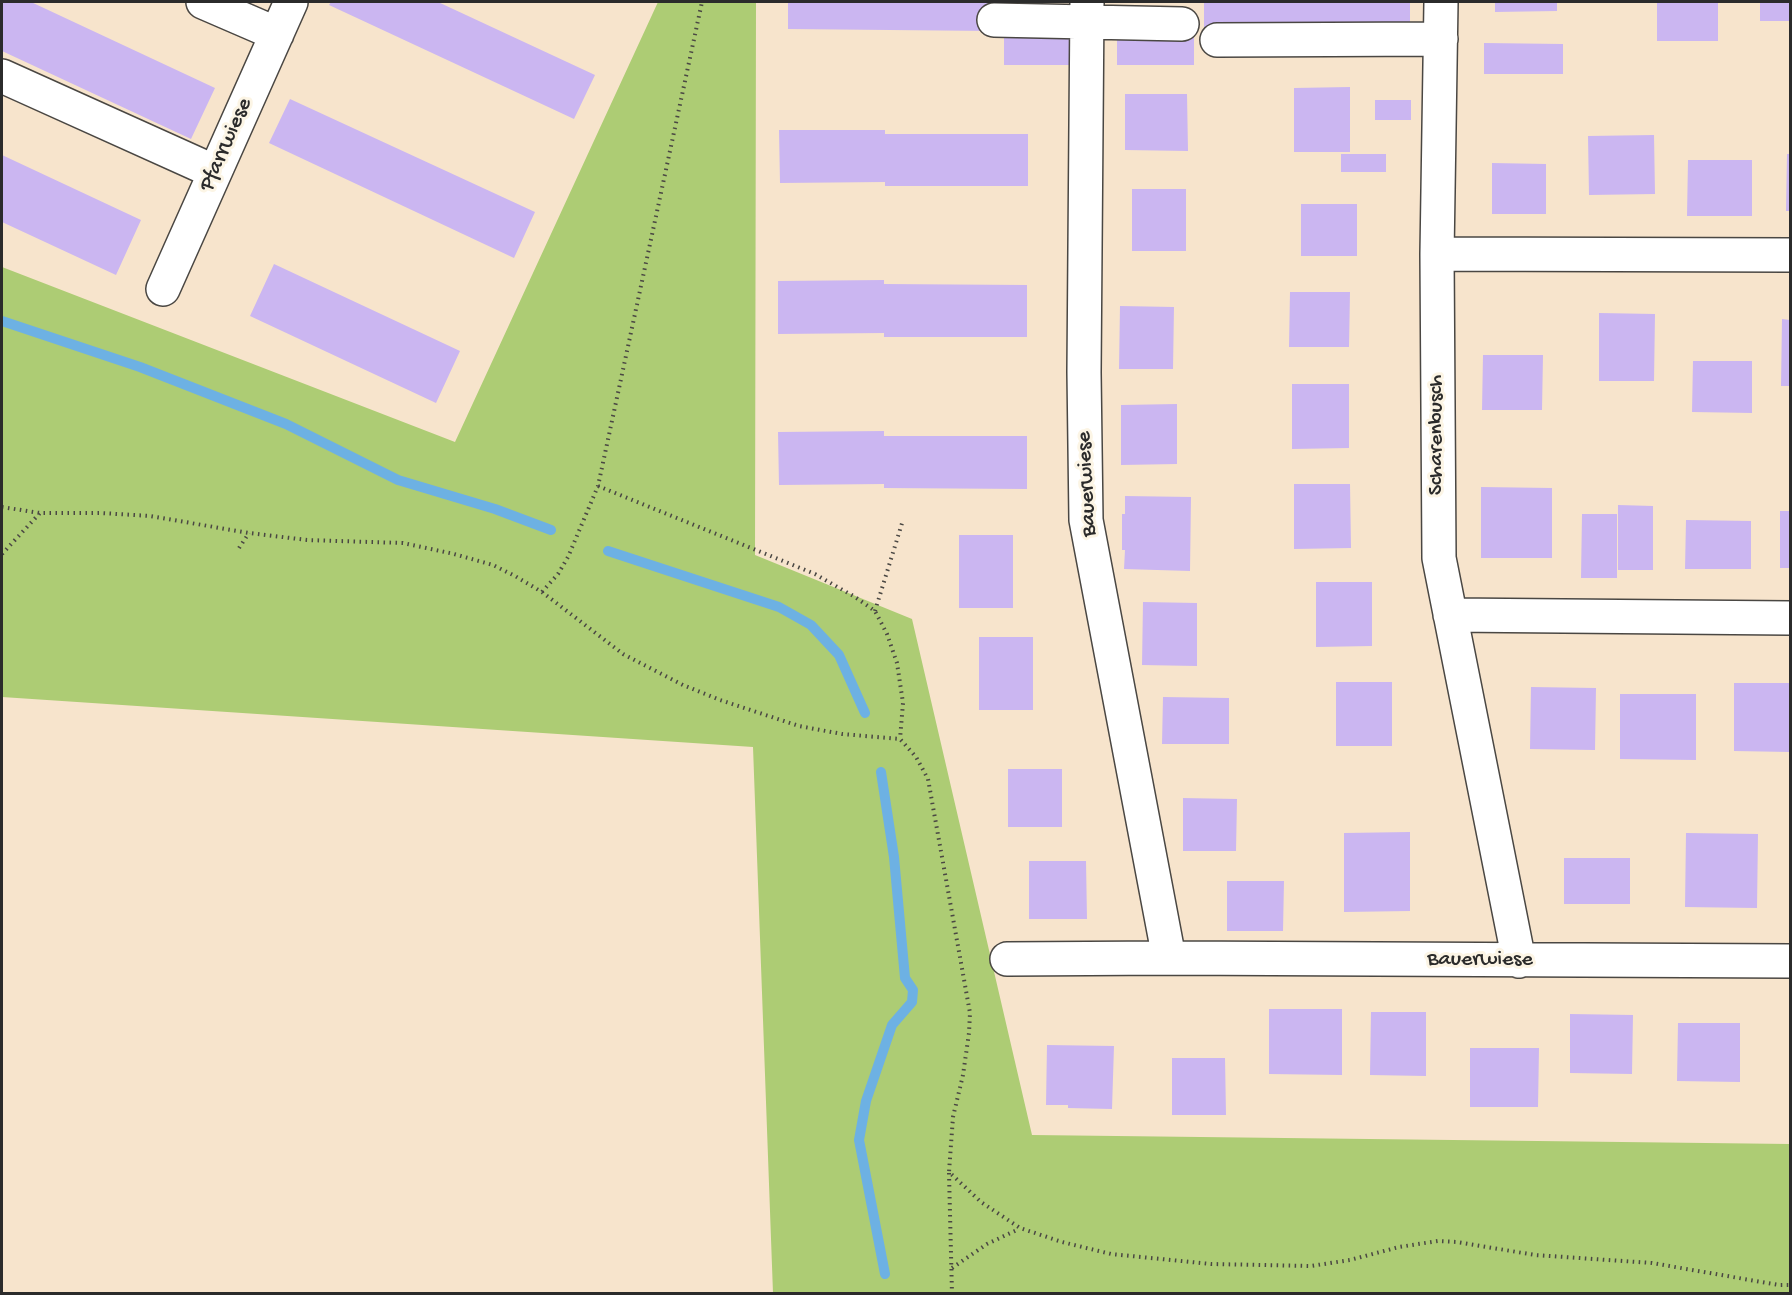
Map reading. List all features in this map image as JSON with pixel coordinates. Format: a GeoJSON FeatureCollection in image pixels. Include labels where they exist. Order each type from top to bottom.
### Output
{"type":"FeatureCollection","features":[{"type":"Feature","properties":{"kind":"street"},"geometry":{"type":"LineString","coordinates":[[203,2],[277,34]]}},
{"type":"Feature","properties":{"kind":"street","name":"Pfarrwiese"},"geometry":{"type":"LineString","coordinates":[[163,289],[291,2]]}},
{"type":"Feature","properties":{"kind":"street","name":"Scharenbusch"},"geometry":{"type":"LineString","coordinates":[[1441,2],[1437,254],[1439,558],[1519,961]]}},
{"type":"Feature","properties":{"kind":"street"},"geometry":{"type":"LineString","coordinates":[[994,20],[1087,12],[1182,24]]}},
{"type":"Feature","properties":{"kind":"street","name":"Bauerwiese"},"geometry":{"type":"LineString","coordinates":[[1087,12],[1084,360],[1086,520],[1169,958]]}},
{"type":"Feature","properties":{"kind":"street"},"geometry":{"type":"LineString","coordinates":[[1217,40],[1441,39]]}},
{"type":"Feature","properties":{"kind":"street"},"geometry":{"type":"LineString","coordinates":[[2,76],[215,172]]}},
{"type":"Feature","properties":{"kind":"street"},"geometry":{"type":"LineString","coordinates":[[1437,254],[1791,255]]}},
{"type":"Feature","properties":{"kind":"street"},"geometry":{"type":"LineString","coordinates":[[1450,615],[1791,618]]}},
{"type":"Feature","properties":{"kind":"street","name":"Bauerwiese"},"geometry":{"type":"LineString","coordinates":[[1007,959],[1791,961]]}},
{"type":"Feature","properties":{"kind":"path"},"geometry":{"type":"LineString","coordinates":[[542,592],[558,574],[568,557],[598,486],[702,2]]}},
{"type":"Feature","properties":{"kind":"path"},"geometry":{"type":"LineString","coordinates":[[598,486],[815,574],[875,611],[887,634],[897,663],[903,704],[900,739]]}},
{"type":"Feature","properties":{"kind":"path"},"geometry":{"type":"LineString","coordinates":[[2,507],[40,513],[150,516],[249,533],[307,540],[403,543],[454,554],[493,565],[515,576],[542,592],[623,654],[711,697],[799,726],[842,734],[900,739],[916,757],[928,778],[970,1013],[964,1065],[953,1117],[949,1172],[952,1293]]}},
{"type":"Feature","properties":{"kind":"path"},"geometry":{"type":"LineString","coordinates":[[2,554],[40,513]]}},
{"type":"Feature","properties":{"kind":"path"},"geometry":{"type":"LineString","coordinates":[[875,611],[903,520]]}},
{"type":"Feature","properties":{"kind":"path"},"geometry":{"type":"LineString","coordinates":[[239,548],[249,533]]}},
{"type":"Feature","properties":{"kind":"path"},"geometry":{"type":"LineString","coordinates":[[949,1172],[981,1202],[1020,1228],[1062,1242],[1111,1254],[1211,1264],[1311,1266],[1438,1241],[1536,1255],[1652,1263],[1779,1285],[1791,1285]]}},
{"type":"Feature","properties":{"kind":"path"},"geometry":{"type":"LineString","coordinates":[[952,1268],[987,1244],[1020,1228]]}},
{"type":"Feature","properties":{"kind":"green space"},"geometry":{"type":"Polygon","coordinates":[[[658,2],[756,2],[755,555],[912,619],[1032,1135],[1790,1144],[1790,1293],[773,1293],[753,747],[2,697],[2,267],[455,442],[658,2]]]}},
{"type":"Feature","properties":{"kind":"building"},"geometry":{"type":"Polygon","coordinates":[[[2,2],[31,2],[215,88],[191,139],[2,51],[2,2]]]}},
{"type":"Feature","properties":{"kind":"building"},"geometry":{"type":"Polygon","coordinates":[[[331,2],[438,2],[595,75],[574,119],[329,5],[331,2]]]}},
{"type":"Feature","properties":{"kind":"building"},"geometry":{"type":"Polygon","coordinates":[[[788,2],[991,2],[991,31],[788,29],[788,2]]]}},
{"type":"Feature","properties":{"kind":"building"},"geometry":{"type":"Polygon","coordinates":[[[1204,2],[1410,2],[1410,31],[1204,32],[1204,2]]]}},
{"type":"Feature","properties":{"kind":"building"},"geometry":{"type":"Polygon","coordinates":[[[1495,2],[1557,2],[1557,11],[1495,12],[1495,2]]]}},
{"type":"Feature","properties":{"kind":"building"},"geometry":{"type":"Polygon","coordinates":[[[1657,2],[1718,2],[1718,41],[1657,41],[1657,2]]]}},
{"type":"Feature","properties":{"kind":"building"},"geometry":{"type":"Polygon","coordinates":[[[1760,2],[1790,2],[1790,21],[1760,21],[1760,2]]]}},
{"type":"Feature","properties":{"kind":"building"},"geometry":{"type":"Polygon","coordinates":[[[1117,37],[1194,37],[1194,65],[1117,65],[1117,37]]]}},
{"type":"Feature","properties":{"kind":"building"},"geometry":{"type":"Polygon","coordinates":[[[1004,38],[1075,38],[1075,65],[1004,65],[1004,38]]]}},
{"type":"Feature","properties":{"kind":"building"},"geometry":{"type":"Polygon","coordinates":[[[1484,43],[1563,44],[1563,74],[1484,74],[1484,43]]]}},
{"type":"Feature","properties":{"kind":"building"},"geometry":{"type":"Polygon","coordinates":[[[1350,87],[1350,152],[1294,152],[1294,88],[1350,87]]]}},
{"type":"Feature","properties":{"kind":"building"},"geometry":{"type":"Polygon","coordinates":[[[1125,94],[1187,94],[1188,151],[1125,150],[1125,94]]]}},
{"type":"Feature","properties":{"kind":"building"},"geometry":{"type":"Polygon","coordinates":[[[290,99],[535,212],[514,258],[269,143],[290,99]]]}},
{"type":"Feature","properties":{"kind":"building"},"geometry":{"type":"Polygon","coordinates":[[[1375,100],[1411,100],[1411,120],[1375,120],[1375,100]]]}},
{"type":"Feature","properties":{"kind":"building"},"geometry":{"type":"Polygon","coordinates":[[[779,130],[885,130],[885,134],[1028,134],[1028,186],[885,186],[885,182],[780,183],[779,130]]]}},
{"type":"Feature","properties":{"kind":"building"},"geometry":{"type":"Polygon","coordinates":[[[1654,135],[1655,194],[1589,195],[1588,136],[1654,135]]]}},
{"type":"Feature","properties":{"kind":"building"},"geometry":{"type":"Polygon","coordinates":[[[1341,154],[1386,154],[1386,172],[1341,172],[1341,154]]]}},
{"type":"Feature","properties":{"kind":"building"},"geometry":{"type":"Polygon","coordinates":[[[1787,154],[1790,154],[1790,211],[1786,211],[1787,154]]]}},
{"type":"Feature","properties":{"kind":"building"},"geometry":{"type":"Polygon","coordinates":[[[2,155],[141,220],[116,275],[2,222],[2,155]]]}},
{"type":"Feature","properties":{"kind":"building"},"geometry":{"type":"Polygon","coordinates":[[[1688,160],[1752,160],[1752,216],[1687,216],[1688,160]]]}},
{"type":"Feature","properties":{"kind":"building"},"geometry":{"type":"Polygon","coordinates":[[[1492,163],[1546,164],[1546,214],[1492,214],[1492,163]]]}},
{"type":"Feature","properties":{"kind":"building"},"geometry":{"type":"Polygon","coordinates":[[[1132,189],[1186,189],[1186,251],[1132,251],[1132,189]]]}},
{"type":"Feature","properties":{"kind":"building"},"geometry":{"type":"Polygon","coordinates":[[[1301,204],[1357,204],[1357,256],[1301,256],[1301,204]]]}},
{"type":"Feature","properties":{"kind":"building"},"geometry":{"type":"Polygon","coordinates":[[[274,264],[460,351],[436,403],[250,316],[274,264]]]}},
{"type":"Feature","properties":{"kind":"building"},"geometry":{"type":"Polygon","coordinates":[[[884,280],[884,284],[1027,285],[1027,337],[884,337],[884,333],[778,334],[778,281],[884,280]]]}},
{"type":"Feature","properties":{"kind":"building"},"geometry":{"type":"Polygon","coordinates":[[[1290,292],[1350,292],[1349,347],[1289,347],[1290,292]]]}},
{"type":"Feature","properties":{"kind":"building"},"geometry":{"type":"Polygon","coordinates":[[[1120,306],[1174,307],[1173,369],[1119,369],[1120,306]]]}},
{"type":"Feature","properties":{"kind":"building"},"geometry":{"type":"Polygon","coordinates":[[[1599,313],[1655,314],[1654,381],[1599,381],[1599,313]]]}},
{"type":"Feature","properties":{"kind":"building"},"geometry":{"type":"Polygon","coordinates":[[[1782,319],[1790,320],[1790,386],[1781,386],[1782,319]]]}},
{"type":"Feature","properties":{"kind":"building"},"geometry":{"type":"Polygon","coordinates":[[[1483,355],[1543,355],[1542,410],[1482,410],[1483,355]]]}},
{"type":"Feature","properties":{"kind":"building"},"geometry":{"type":"Polygon","coordinates":[[[1693,361],[1752,361],[1752,413],[1692,412],[1693,361]]]}},
{"type":"Feature","properties":{"kind":"building"},"geometry":{"type":"Polygon","coordinates":[[[1292,384],[1349,384],[1349,448],[1292,449],[1292,384]]]}},
{"type":"Feature","properties":{"kind":"building"},"geometry":{"type":"Polygon","coordinates":[[[1177,404],[1177,464],[1121,465],[1121,405],[1177,404]]]}},
{"type":"Feature","properties":{"kind":"building"},"geometry":{"type":"Polygon","coordinates":[[[884,431],[884,436],[1027,436],[1027,489],[884,488],[884,484],[779,485],[778,432],[884,431]]]}},
{"type":"Feature","properties":{"kind":"building"},"geometry":{"type":"Polygon","coordinates":[[[1294,484],[1350,484],[1351,548],[1294,549],[1294,484]]]}},
{"type":"Feature","properties":{"kind":"building"},"geometry":{"type":"Polygon","coordinates":[[[1481,487],[1552,488],[1552,558],[1481,558],[1481,487]]]}},
{"type":"Feature","properties":{"kind":"building"},"geometry":{"type":"Polygon","coordinates":[[[1125,496],[1191,497],[1190,571],[1124,569],[1122,514],[1125,514],[1125,496]]]}},
{"type":"Feature","properties":{"kind":"building"},"geometry":{"type":"Polygon","coordinates":[[[1618,505],[1653,506],[1653,570],[1618,570],[1618,505]]]}},
{"type":"Feature","properties":{"kind":"building"},"geometry":{"type":"Polygon","coordinates":[[[1780,511],[1790,511],[1790,568],[1780,568],[1780,511]]]}},
{"type":"Feature","properties":{"kind":"building"},"geometry":{"type":"Polygon","coordinates":[[[1582,514],[1617,514],[1617,578],[1581,578],[1582,514]]]}},
{"type":"Feature","properties":{"kind":"building"},"geometry":{"type":"Polygon","coordinates":[[[1686,520],[1751,521],[1751,569],[1685,569],[1686,520]]]}},
{"type":"Feature","properties":{"kind":"building"},"geometry":{"type":"Polygon","coordinates":[[[959,535],[1013,535],[1013,608],[959,608],[959,535]]]}},
{"type":"Feature","properties":{"kind":"building"},"geometry":{"type":"Polygon","coordinates":[[[1316,582],[1372,582],[1372,646],[1316,647],[1316,582]]]}},
{"type":"Feature","properties":{"kind":"building"},"geometry":{"type":"Polygon","coordinates":[[[1143,602],[1197,603],[1197,666],[1142,665],[1143,602]]]}},
{"type":"Feature","properties":{"kind":"building"},"geometry":{"type":"Polygon","coordinates":[[[979,637],[1033,637],[1033,710],[979,710],[979,637]]]}},
{"type":"Feature","properties":{"kind":"building"},"geometry":{"type":"Polygon","coordinates":[[[1336,682],[1392,682],[1392,746],[1336,746],[1336,682]]]}},
{"type":"Feature","properties":{"kind":"building"},"geometry":{"type":"Polygon","coordinates":[[[1734,683],[1790,683],[1790,752],[1734,751],[1734,683]]]}},
{"type":"Feature","properties":{"kind":"building"},"geometry":{"type":"Polygon","coordinates":[[[1531,687],[1596,688],[1595,750],[1530,749],[1531,687]]]}},
{"type":"Feature","properties":{"kind":"building"},"geometry":{"type":"Polygon","coordinates":[[[1620,694],[1696,694],[1696,760],[1620,759],[1620,694]]]}},
{"type":"Feature","properties":{"kind":"building"},"geometry":{"type":"Polygon","coordinates":[[[1163,697],[1229,698],[1229,744],[1162,744],[1163,697]]]}},
{"type":"Feature","properties":{"kind":"building"},"geometry":{"type":"Polygon","coordinates":[[[1008,769],[1062,769],[1062,827],[1008,827],[1008,769]]]}},
{"type":"Feature","properties":{"kind":"building"},"geometry":{"type":"Polygon","coordinates":[[[1183,798],[1237,799],[1236,851],[1183,851],[1183,798]]]}},
{"type":"Feature","properties":{"kind":"building"},"geometry":{"type":"Polygon","coordinates":[[[1410,832],[1410,911],[1344,912],[1344,833],[1410,832]]]}},
{"type":"Feature","properties":{"kind":"building"},"geometry":{"type":"Polygon","coordinates":[[[1686,833],[1758,834],[1757,908],[1685,907],[1686,833]]]}},
{"type":"Feature","properties":{"kind":"building"},"geometry":{"type":"Polygon","coordinates":[[[1564,858],[1630,858],[1630,904],[1564,904],[1564,858]]]}},
{"type":"Feature","properties":{"kind":"building"},"geometry":{"type":"Polygon","coordinates":[[[1029,861],[1086,861],[1087,919],[1029,919],[1029,861]]]}},
{"type":"Feature","properties":{"kind":"building"},"geometry":{"type":"Polygon","coordinates":[[[1227,881],[1284,881],[1283,931],[1227,931],[1227,881]]]}},
{"type":"Feature","properties":{"kind":"building"},"geometry":{"type":"Polygon","coordinates":[[[1269,1009],[1342,1009],[1342,1075],[1269,1074],[1269,1009]]]}},
{"type":"Feature","properties":{"kind":"building"},"geometry":{"type":"Polygon","coordinates":[[[1371,1012],[1426,1012],[1426,1076],[1370,1075],[1371,1012]]]}},
{"type":"Feature","properties":{"kind":"building"},"geometry":{"type":"Polygon","coordinates":[[[1570,1014],[1633,1015],[1632,1074],[1570,1073],[1570,1014]]]}},
{"type":"Feature","properties":{"kind":"building"},"geometry":{"type":"Polygon","coordinates":[[[1678,1023],[1740,1023],[1740,1082],[1677,1081],[1678,1023]]]}},
{"type":"Feature","properties":{"kind":"building"},"geometry":{"type":"Polygon","coordinates":[[[1047,1045],[1114,1046],[1112,1109],[1046,1105],[1047,1045]]]}},
{"type":"Feature","properties":{"kind":"building"},"geometry":{"type":"Polygon","coordinates":[[[1470,1048],[1539,1048],[1538,1107],[1470,1107],[1470,1048]]]}},
{"type":"Feature","properties":{"kind":"building"},"geometry":{"type":"Polygon","coordinates":[[[1172,1058],[1225,1058],[1226,1115],[1172,1115],[1172,1058]]]}},
{"type":"Feature","properties":{"kind":"waterway"},"geometry":{"type":"LineString","coordinates":[[2,321],[140,367],[286,424],[398,480],[495,509],[551,530]]}},
{"type":"Feature","properties":{"kind":"waterway"},"geometry":{"type":"LineString","coordinates":[[608,551],[779,607],[811,625],[839,655],[865,713]]}},
{"type":"Feature","properties":{"kind":"waterway"},"geometry":{"type":"LineString","coordinates":[[881,772],[894,857],[905,978],[913,990],[912,1002],[892,1025],[866,1101],[859,1140],[885,1274]]}}]}
